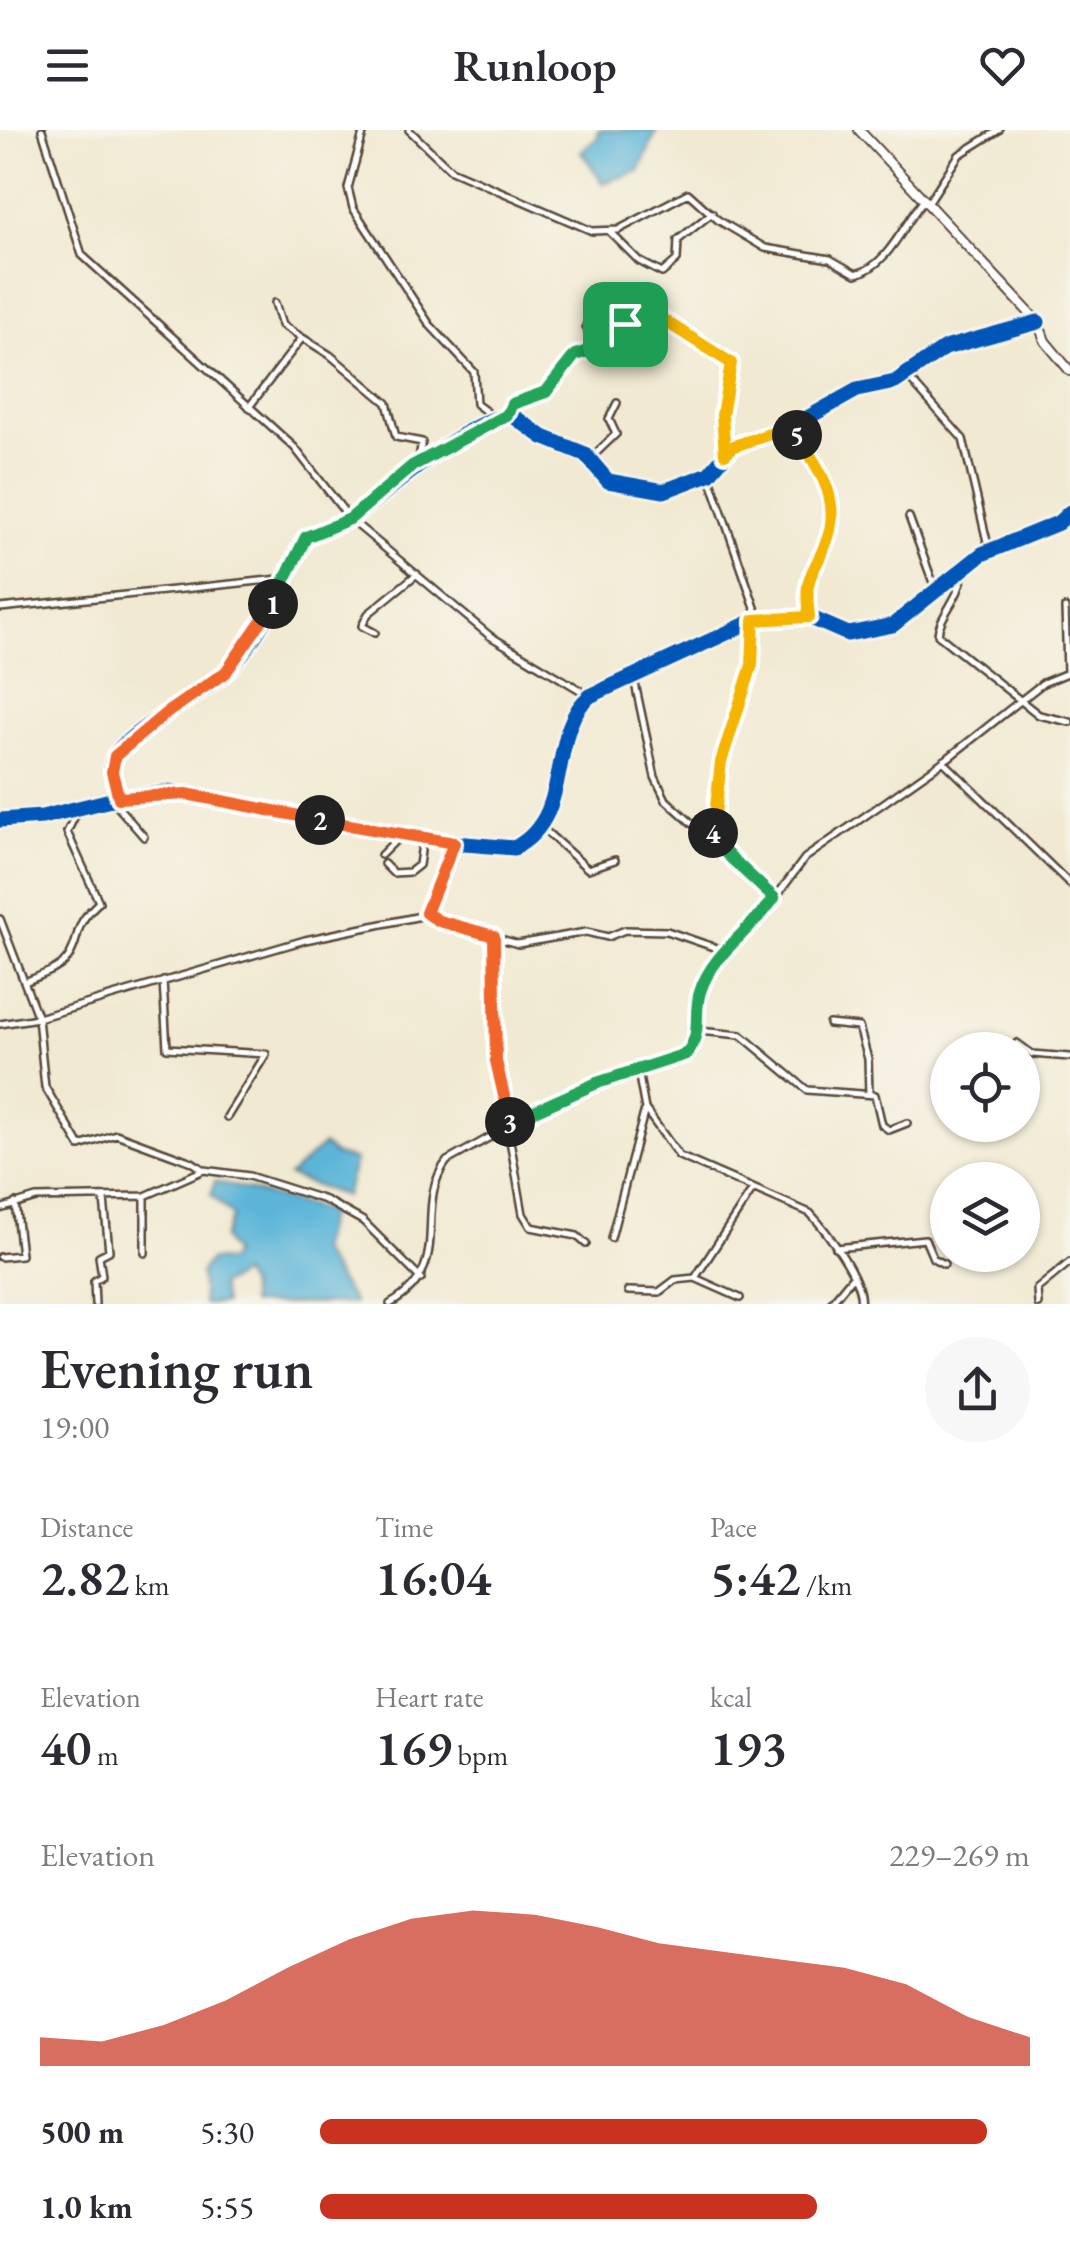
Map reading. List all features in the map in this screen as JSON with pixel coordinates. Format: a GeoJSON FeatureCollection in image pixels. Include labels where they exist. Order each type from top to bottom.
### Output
{"type":"FeatureCollection","features":[{"type":"Feature","properties":{"kind":"street"},"geometry":{"type":"LineString","coordinates":[[42,130],[82,255],[294,447],[350,519],[490,636],[590,696]]}},
{"type":"Feature","properties":{"kind":"street"},"geometry":{"type":"LineString","coordinates":[[364,130],[348,188],[352,208],[430,326],[474,372],[476,404],[495,418]]}},
{"type":"Feature","properties":{"kind":"street"},"geometry":{"type":"LineString","coordinates":[[409,130],[452,170],[592,231],[610,232],[682,194],[694,194],[712,213],[772,250],[830,258],[861,274],[889,250],[959,155],[1000,130]]}},
{"type":"Feature","properties":{"kind":"street"},"geometry":{"type":"LineString","coordinates":[[859,130],[1038,322],[1045,342],[1070,370]]}},
{"type":"Feature","properties":{"kind":"street"},"geometry":{"type":"LineString","coordinates":[[610,232],[638,261],[662,272],[677,260],[678,240],[712,213]]}},
{"type":"Feature","properties":{"kind":"street"},"geometry":{"type":"LineString","coordinates":[[596,346],[586,326],[599,298]]}},
{"type":"Feature","properties":{"kind":"street"},"geometry":{"type":"LineString","coordinates":[[275,304],[282,325],[388,403],[396,437],[422,442],[418,462]]}},
{"type":"Feature","properties":{"kind":"street"},"geometry":{"type":"LineString","coordinates":[[507,415],[512,404],[546,392],[575,355],[607,345],[625,324],[642,329],[662,319],[731,363],[722,415],[725,454]]}},
{"type":"Feature","properties":{"kind":"street"},"geometry":{"type":"LineString","coordinates":[[144,837],[115,798],[115,756],[165,714],[226,672],[289,578],[303,540],[350,519],[418,462],[507,415],[590,459],[608,481],[664,491],[709,474],[734,446],[791,427],[850,393],[890,384],[953,345],[1038,322]]}},
{"type":"Feature","properties":{"kind":"street"},"geometry":{"type":"LineString","coordinates":[[250,407],[303,337]]}},
{"type":"Feature","properties":{"kind":"street"},"geometry":{"type":"LineString","coordinates":[[906,375],[963,439],[989,550]]}},
{"type":"Feature","properties":{"kind":"street"},"geometry":{"type":"LineString","coordinates":[[590,459],[616,434],[609,419],[617,403]]}},
{"type":"Feature","properties":{"kind":"street"},"geometry":{"type":"LineString","coordinates":[[791,427],[822,474],[831,503],[830,533],[806,580],[809,617]]}},
{"type":"Feature","properties":{"kind":"street"},"geometry":{"type":"LineString","coordinates":[[709,474],[756,620],[752,665],[721,762],[712,840]]}},
{"type":"Feature","properties":{"kind":"street"},"geometry":{"type":"LineString","coordinates":[[0,820],[78,810],[115,798],[186,794],[454,843],[514,848],[540,826],[555,796],[578,712],[590,696],[756,620],[809,617],[839,633],[893,625],[989,550],[1067,522],[1070,512]]}},
{"type":"Feature","properties":{"kind":"street"},"geometry":{"type":"LineString","coordinates":[[909,517],[936,591]]}},
{"type":"Feature","properties":{"kind":"street"},"geometry":{"type":"LineString","coordinates":[[963,573],[958,599],[939,626],[938,636],[1045,718],[1070,722]]}},
{"type":"Feature","properties":{"kind":"street"},"geometry":{"type":"LineString","coordinates":[[375,633],[362,626],[368,614],[416,574]]}},
{"type":"Feature","properties":{"kind":"street"},"geometry":{"type":"LineString","coordinates":[[0,608],[289,578]]}},
{"type":"Feature","properties":{"kind":"street"},"geometry":{"type":"LineString","coordinates":[[390,1304],[421,1279],[428,1260],[441,1169],[465,1148],[566,1095],[686,1054],[698,1031],[700,991],[726,951],[761,917],[805,858],[943,762],[1051,678],[1069,672],[1065,608]]}},
{"type":"Feature","properties":{"kind":"street"},"geometry":{"type":"LineString","coordinates":[[633,674],[654,776],[666,800],[774,898]]}},
{"type":"Feature","properties":{"kind":"street"},"geometry":{"type":"LineString","coordinates":[[943,762],[1070,884]]}},
{"type":"Feature","properties":{"kind":"street"},"geometry":{"type":"LineString","coordinates":[[24,982],[59,966],[69,956],[78,921],[99,902],[68,832],[78,810]]}},
{"type":"Feature","properties":{"kind":"street"},"geometry":{"type":"LineString","coordinates":[[540,826],[588,869],[615,860]]}},
{"type":"Feature","properties":{"kind":"street"},"geometry":{"type":"LineString","coordinates":[[380,855],[402,834]]}},
{"type":"Feature","properties":{"kind":"street"},"geometry":{"type":"LineString","coordinates":[[384,864],[393,873],[410,872],[419,865],[423,837]]}},
{"type":"Feature","properties":{"kind":"street"},"geometry":{"type":"LineString","coordinates":[[426,913],[454,843]]}},
{"type":"Feature","properties":{"kind":"street"},"geometry":{"type":"LineString","coordinates":[[0,1024],[38,1018],[305,940],[426,913],[439,921],[529,945],[586,932],[608,937],[625,930],[667,931],[726,951]]}},
{"type":"Feature","properties":{"kind":"street"},"geometry":{"type":"LineString","coordinates":[[0,919],[2,933],[38,1018],[44,1088],[80,1146],[116,1134],[204,1170],[249,1176],[341,1208],[362,1221],[421,1279]]}},
{"type":"Feature","properties":{"kind":"street"},"geometry":{"type":"LineString","coordinates":[[494,936],[496,1061],[510,1124],[510,1157],[526,1222],[531,1227],[577,1236],[586,1244]]}},
{"type":"Feature","properties":{"kind":"street"},"geometry":{"type":"LineString","coordinates":[[163,982],[167,1048],[266,1054],[227,1116]]}},
{"type":"Feature","properties":{"kind":"street"},"geometry":{"type":"LineString","coordinates":[[829,1024],[859,1027],[868,1059],[869,1094]]}},
{"type":"Feature","properties":{"kind":"street"},"geometry":{"type":"LineString","coordinates":[[698,1031],[741,1035],[807,1090],[878,1096],[885,1128],[899,1129],[907,1123]]}},
{"type":"Feature","properties":{"kind":"street"},"geometry":{"type":"LineString","coordinates":[[1040,1055],[1070,1057]]}},
{"type":"Feature","properties":{"kind":"street"},"geometry":{"type":"LineString","coordinates":[[612,1238],[645,1109],[638,1071]]}},
{"type":"Feature","properties":{"kind":"street"},"geometry":{"type":"LineString","coordinates":[[645,1109],[688,1163],[712,1169],[810,1213],[862,1293],[860,1304]]}},
{"type":"Feature","properties":{"kind":"street"},"geometry":{"type":"LineString","coordinates":[[0,1209],[36,1198],[145,1196],[204,1170]]}},
{"type":"Feature","properties":{"kind":"street"},"geometry":{"type":"LineString","coordinates":[[695,1278],[753,1189]]}},
{"type":"Feature","properties":{"kind":"street"},"geometry":{"type":"LineString","coordinates":[[145,1196],[145,1253]]}},
{"type":"Feature","properties":{"kind":"street"},"geometry":{"type":"LineString","coordinates":[[95,1304],[94,1281],[102,1276],[99,1256],[109,1252],[104,1199]]}},
{"type":"Feature","properties":{"kind":"street"},"geometry":{"type":"LineString","coordinates":[[0,1257],[21,1255],[16,1203]]}},
{"type":"Feature","properties":{"kind":"street"},"geometry":{"type":"LineString","coordinates":[[836,1248],[925,1239],[930,1251]]}},
{"type":"Feature","properties":{"kind":"street"},"geometry":{"type":"LineString","coordinates":[[1038,1304],[1037,1288],[1070,1262]]}},
{"type":"Feature","properties":{"kind":"street"},"geometry":{"type":"LineString","coordinates":[[830,1304],[852,1276]]}},
{"type":"Feature","properties":{"kind":"street"},"geometry":{"type":"LineString","coordinates":[[628,1291],[662,1292],[675,1280],[695,1278],[740,1298]]}},
{"type":"Feature","properties":{"kind":"water"},"geometry":{"type":"Polygon","coordinates":[[[598,130],[657,130],[639,171],[603,183],[581,151],[598,138],[598,130]]]}},
{"type":"Feature","properties":{"kind":"water"},"geometry":{"type":"Polygon","coordinates":[[[323,1145],[335,1155],[355,1160],[345,1196],[289,1176],[323,1145]]]}},
{"type":"Feature","properties":{"kind":"water"},"geometry":{"type":"Polygon","coordinates":[[[215,1181],[329,1212],[319,1251],[354,1303],[250,1304],[242,1274],[220,1285],[224,1303],[203,1304],[200,1272],[210,1260],[227,1261],[233,1254],[223,1238],[233,1216],[211,1195],[215,1181]]]}},
{"type":"Feature","properties":{"kind":"cycle path"},"geometry":{"type":"LineString","coordinates":[[119,798],[111,768],[120,748],[213,683],[237,660],[270,611],[303,540],[352,518],[430,457],[476,427],[513,416],[543,437],[585,454],[608,481],[664,491],[709,474],[733,446],[791,427],[857,390],[895,382],[945,348],[1038,322]]}},
{"type":"Feature","properties":{"kind":"cycle path"},"geometry":{"type":"LineString","coordinates":[[0,820],[42,817],[119,798],[171,792],[454,843],[514,848],[533,834],[546,816],[568,730],[590,696],[755,620],[809,617],[848,634],[893,625],[982,554],[1058,523],[1070,512]]}},
{"type":"Feature","properties":{"kind":"route"},"geometry":{"type":"LineString","coordinates":[[662,319],[731,363],[733,370],[722,415],[725,454],[734,446],[791,427],[828,487],[830,533],[806,580],[809,617],[754,620],[752,665],[721,762],[712,840],[774,898],[710,973],[700,991],[698,1031],[686,1054],[566,1095],[510,1124],[496,1061],[494,936],[439,921],[426,913],[454,843],[186,794],[156,792],[119,798],[112,760],[165,714],[226,672],[282,590],[306,537],[350,519],[412,466],[495,418],[507,415],[512,404],[546,392],[575,355],[607,345],[625,324],[642,329],[648,322],[662,319]]}}]}
